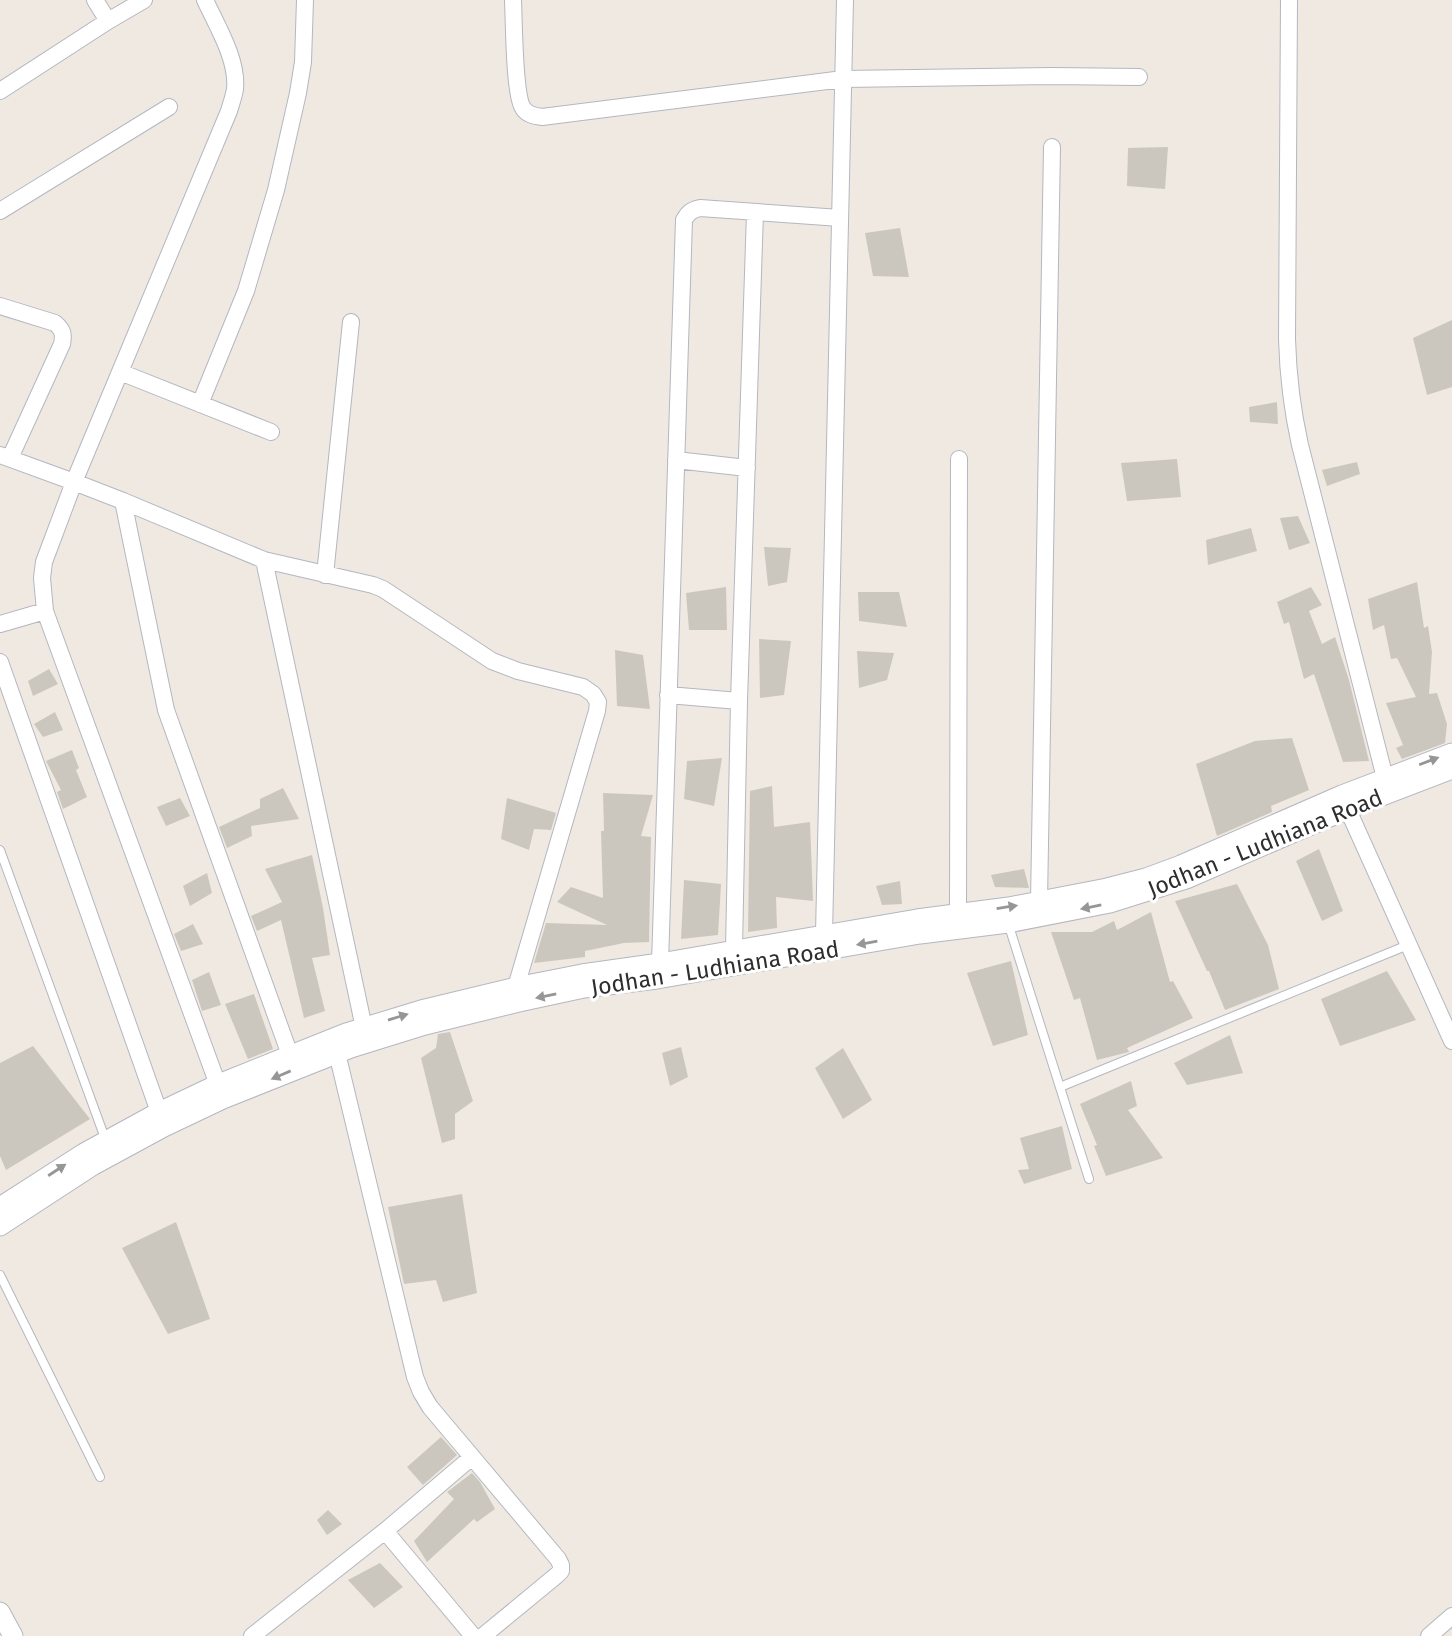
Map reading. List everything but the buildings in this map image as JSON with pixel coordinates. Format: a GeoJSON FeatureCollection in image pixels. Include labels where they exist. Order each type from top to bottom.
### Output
{"type":"FeatureCollection","features":[{"type":"Feature","properties":{"kind":"street"},"geometry":{"type":"LineString","coordinates":[[95,0],[108,20]]}},
{"type":"Feature","properties":{"kind":"street"},"geometry":{"type":"LineString","coordinates":[[0,91],[108,20],[144,0]]}},
{"type":"Feature","properties":{"kind":"street"},"geometry":{"type":"LineString","coordinates":[[205,0],[228,49],[235,75],[235,90],[229,111],[74,482],[44,562],[42,578],[44,611],[218,1084]]}},
{"type":"Feature","properties":{"kind":"street"},"geometry":{"type":"LineString","coordinates":[[200,404],[246,291],[276,190],[303,62],[305,0]]}},
{"type":"Feature","properties":{"kind":"street"},"geometry":{"type":"LineString","coordinates":[[513,0],[518,93],[523,108],[530,115],[542,117],[843,79],[1139,76]]}},
{"type":"Feature","properties":{"kind":"street"},"geometry":{"type":"LineString","coordinates":[[824,934],[845,0]]}},
{"type":"Feature","properties":{"kind":"street"},"geometry":{"type":"LineString","coordinates":[[1289,0],[1288,378],[1300,444],[1385,778]]}},
{"type":"Feature","properties":{"kind":"street"},"geometry":{"type":"LineString","coordinates":[[0,211],[169,107]]}},
{"type":"Feature","properties":{"kind":"street"},"geometry":{"type":"LineString","coordinates":[[1039,902],[1052,147]]}},
{"type":"Feature","properties":{"kind":"street"},"geometry":{"type":"LineString","coordinates":[[660,963],[684,220],[692,210],[700,208],[840,218]]}},
{"type":"Feature","properties":{"kind":"street"},"geometry":{"type":"LineString","coordinates":[[734,949],[755,212]]}},
{"type":"Feature","properties":{"kind":"street"},"geometry":{"type":"LineString","coordinates":[[0,306],[55,323],[62,329],[64,336],[5,456],[124,501],[264,560],[383,589],[482,655],[518,671],[583,687],[593,694],[598,702],[597,712],[516,987]]}},
{"type":"Feature","properties":{"kind":"street"},"geometry":{"type":"LineString","coordinates":[[325,575],[351,323]]}},
{"type":"Feature","properties":{"kind":"street"},"geometry":{"type":"LineString","coordinates":[[120,372],[271,432]]}},
{"type":"Feature","properties":{"kind":"street"},"geometry":{"type":"LineString","coordinates":[[958,914],[959,458]]}},
{"type":"Feature","properties":{"kind":"street"},"geometry":{"type":"LineString","coordinates":[[676,460],[747,468]]}},
{"type":"Feature","properties":{"kind":"street"},"geometry":{"type":"LineString","coordinates":[[124,501],[166,710],[290,1055]]}},
{"type":"Feature","properties":{"kind":"street"},"geometry":{"type":"LineString","coordinates":[[264,560],[364,1028]]}},
{"type":"Feature","properties":{"kind":"street"},"geometry":{"type":"LineString","coordinates":[[0,624],[44,611]]}},
{"type":"Feature","properties":{"kind":"street"},"geometry":{"type":"LineString","coordinates":[[0,662],[159,1112]]}},
{"type":"Feature","properties":{"kind":"street"},"geometry":{"type":"LineString","coordinates":[[668,695],[739,701]]}},
{"type":"Feature","properties":{"kind":"street","name":"Jodhan - Ludhiana Road"},"geometry":{"type":"LineString","coordinates":[[0,1226],[92,1166],[164,1127],[223,1099],[337,1053],[425,1025],[584,988],[657,979],[920,934],[1009,923],[1110,903],[1186,879],[1345,802],[1385,778],[1452,753]]}},
{"type":"Feature","properties":{"kind":"street","name":"Jodhan - Ludhiana Road"},"geometry":{"type":"LineString","coordinates":[[0,1207],[84,1153],[159,1112],[218,1084],[364,1028],[421,1010],[582,974],[1009,907],[1107,888],[1146,878],[1345,802],[1452,769]]}},
{"type":"Feature","properties":{"kind":"street"},"geometry":{"type":"LineString","coordinates":[[1345,802],[1452,1041]]}},
{"type":"Feature","properties":{"kind":"street"},"geometry":{"type":"LineString","coordinates":[[337,1053],[415,1377],[421,1392],[430,1407],[561,1565],[561,1571],[557,1575],[483,1636]]}},
{"type":"Feature","properties":{"kind":"street"},"geometry":{"type":"LineString","coordinates":[[252,1636],[385,1531],[472,1457]]}},
{"type":"Feature","properties":{"kind":"street"},"geometry":{"type":"LineString","coordinates":[[385,1531],[473,1636]]}},
{"type":"Feature","properties":{"kind":"street"},"geometry":{"type":"LineString","coordinates":[[0,1612],[13,1636]]}},
{"type":"Feature","properties":{"kind":"street"},"geometry":{"type":"LineString","coordinates":[[1429,1636],[1452,1616]]}},
{"type":"Feature","properties":{"kind":"lane"},"geometry":{"type":"LineString","coordinates":[[0,850],[106,1141]]}},
{"type":"Feature","properties":{"kind":"lane"},"geometry":{"type":"LineString","coordinates":[[1009,923],[1089,1179]]}},
{"type":"Feature","properties":{"kind":"lane"},"geometry":{"type":"LineString","coordinates":[[1060,1087],[1408,945]]}},
{"type":"Feature","properties":{"kind":"lane"},"geometry":{"type":"LineString","coordinates":[[0,1275],[100,1477]]}}]}
